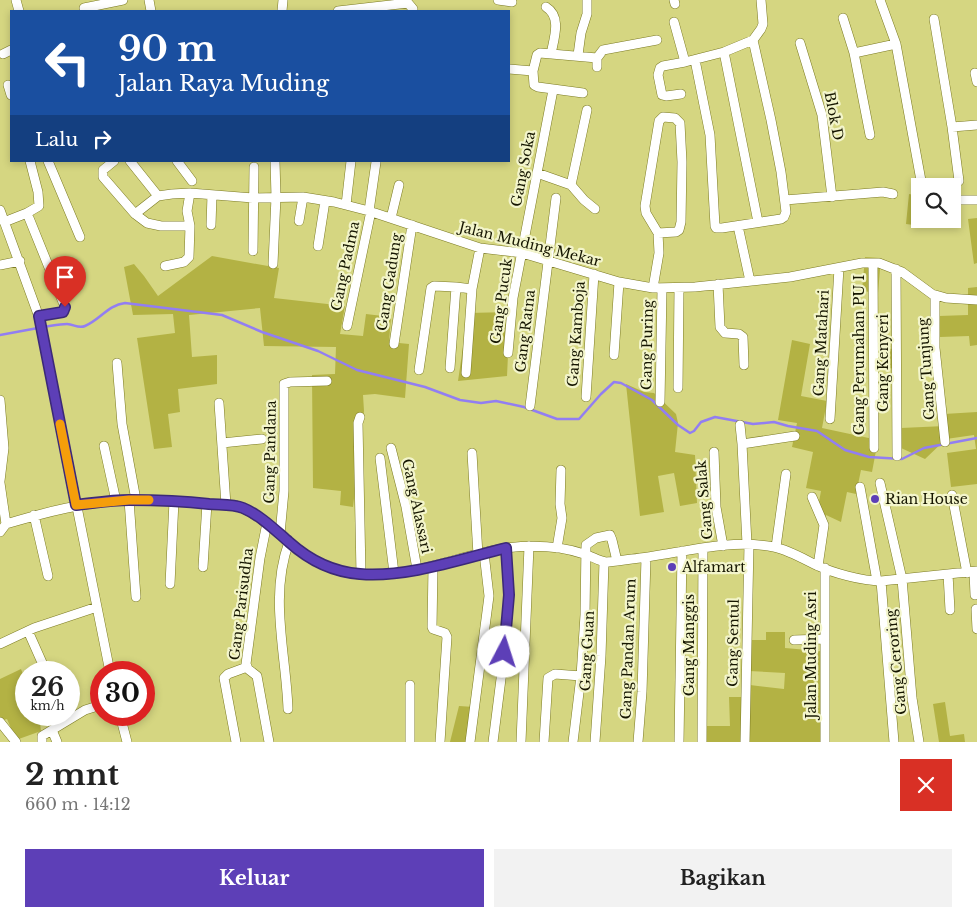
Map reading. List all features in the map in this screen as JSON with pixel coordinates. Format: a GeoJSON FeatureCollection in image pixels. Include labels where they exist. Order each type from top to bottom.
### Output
{"type":"FeatureCollection","features":[{"type":"Feature","properties":{"kind":"street"},"geometry":{"type":"LineString","coordinates":[[498,0],[512,2]]}},
{"type":"Feature","properties":{"kind":"street"},"geometry":{"type":"LineString","coordinates":[[578,55],[581,34],[587,14],[587,0]]}},
{"type":"Feature","properties":{"kind":"street"},"geometry":{"type":"LineString","coordinates":[[681,94],[662,95],[659,71],[663,66],[724,52],[753,40],[763,24],[761,0]]}},
{"type":"Feature","properties":{"kind":"street"},"geometry":{"type":"LineString","coordinates":[[880,0],[896,44],[921,178]]}},
{"type":"Feature","properties":{"kind":"street"},"geometry":{"type":"LineString","coordinates":[[347,10],[408,3],[412,8]]}},
{"type":"Feature","properties":{"kind":"street"},"geometry":{"type":"LineString","coordinates":[[84,6],[118,4]]}},
{"type":"Feature","properties":{"kind":"street"},"geometry":{"type":"LineString","coordinates":[[546,6],[554,13],[556,27],[551,54]]}},
{"type":"Feature","properties":{"kind":"street"},"geometry":{"type":"LineString","coordinates":[[843,18],[854,53],[870,135]]}},
{"type":"Feature","properties":{"kind":"street"},"geometry":{"type":"LineString","coordinates":[[934,19],[959,178]]}},
{"type":"Feature","properties":{"kind":"street"},"geometry":{"type":"LineString","coordinates":[[674,22],[685,62]]}},
{"type":"Feature","properties":{"kind":"street"},"geometry":{"type":"LineString","coordinates":[[583,93],[553,90],[534,85],[533,71],[536,55],[540,53],[578,55],[597,62],[601,52],[605,49],[657,40]]}},
{"type":"Feature","properties":{"kind":"street"},"geometry":{"type":"LineString","coordinates":[[695,60],[710,135],[714,224],[718,228],[738,226],[784,217],[786,212],[785,200],[771,120],[753,40]]}},
{"type":"Feature","properties":{"kind":"street","name":"Blok D"},"geometry":{"type":"LineString","coordinates":[[800,43],[822,115],[832,197]]}},
{"type":"Feature","properties":{"kind":"street"},"geometry":{"type":"LineString","coordinates":[[854,53],[896,44]]}},
{"type":"Feature","properties":{"kind":"street"},"geometry":{"type":"LineString","coordinates":[[724,52],[758,222]]}},
{"type":"Feature","properties":{"kind":"street"},"geometry":{"type":"LineString","coordinates":[[510,69],[533,71]]}},
{"type":"Feature","properties":{"kind":"street"},"geometry":{"type":"LineString","coordinates":[[8,85],[10,92]]}},
{"type":"Feature","properties":{"kind":"street","name":"Gang Soka"},"geometry":{"type":"LineString","coordinates":[[522,253],[553,90]]}},
{"type":"Feature","properties":{"kind":"street"},"geometry":{"type":"LineString","coordinates":[[570,185],[587,110]]}},
{"type":"Feature","properties":{"kind":"street"},"geometry":{"type":"LineString","coordinates":[[663,117],[675,118],[680,123],[681,135],[680,227],[676,232],[658,233],[646,213],[645,206],[659,122],[663,117]]}},
{"type":"Feature","properties":{"kind":"street"},"geometry":{"type":"LineString","coordinates":[[952,127],[977,125]]}},
{"type":"Feature","properties":{"kind":"street"},"geometry":{"type":"LineString","coordinates":[[4,222],[36,209],[40,203],[30,162]]}},
{"type":"Feature","properties":{"kind":"street"},"geometry":{"type":"LineString","coordinates":[[48,162],[80,238]]}},
{"type":"Feature","properties":{"kind":"street"},"geometry":{"type":"LineString","coordinates":[[113,162],[105,168],[103,174],[105,180],[135,214],[152,225],[190,226]]}},
{"type":"Feature","properties":{"kind":"street"},"geometry":{"type":"LineString","coordinates":[[131,162],[158,196],[135,214]]}},
{"type":"Feature","properties":{"kind":"street"},"geometry":{"type":"LineString","coordinates":[[178,162],[192,181]]}},
{"type":"Feature","properties":{"kind":"street"},"geometry":{"type":"LineString","coordinates":[[273,264],[276,197],[274,162]]}},
{"type":"Feature","properties":{"kind":"street"},"geometry":{"type":"LineString","coordinates":[[346,205],[351,162]]}},
{"type":"Feature","properties":{"kind":"street","name":"Gang Padma"},"geometry":{"type":"LineString","coordinates":[[347,326],[370,211],[376,162]]}},
{"type":"Feature","properties":{"kind":"street"},"geometry":{"type":"LineString","coordinates":[[254,167],[254,251]]}},
{"type":"Feature","properties":{"kind":"street"},"geometry":{"type":"LineString","coordinates":[[537,173],[570,185],[595,209]]}},
{"type":"Feature","properties":{"kind":"street"},"geometry":{"type":"LineString","coordinates":[[391,218],[399,185]]}},
{"type":"Feature","properties":{"kind":"street"},"geometry":{"type":"LineString","coordinates":[[785,200],[883,192],[893,194]]}},
{"type":"Feature","properties":{"kind":"street"},"geometry":{"type":"LineString","coordinates":[[165,266],[184,262],[189,257],[190,226],[187,211],[190,193]]}},
{"type":"Feature","properties":{"kind":"street","name":"Jalan Muding Mekar"},"geometry":{"type":"LineString","coordinates":[[158,196],[190,193],[253,198],[304,197],[370,211],[480,248],[522,253],[619,282],[658,289],[790,277],[862,263],[872,263],[885,264],[896,269],[935,295],[946,298],[977,300]]}},
{"type":"Feature","properties":{"kind":"street"},"geometry":{"type":"LineString","coordinates":[[211,225],[212,195]]}},
{"type":"Feature","properties":{"kind":"street"},"geometry":{"type":"LineString","coordinates":[[299,221],[304,197]]}},
{"type":"Feature","properties":{"kind":"street","name":"Gang Ratna"},"geometry":{"type":"LineString","coordinates":[[530,406],[556,198]]}},
{"type":"Feature","properties":{"kind":"street"},"geometry":{"type":"LineString","coordinates":[[961,200],[977,200]]}},
{"type":"Feature","properties":{"kind":"street"},"geometry":{"type":"LineString","coordinates":[[318,246],[325,201]]}},
{"type":"Feature","properties":{"kind":"street"},"geometry":{"type":"LineString","coordinates":[[0,210],[39,316],[108,661]]}},
{"type":"Feature","properties":{"kind":"street"},"geometry":{"type":"LineString","coordinates":[[27,213],[65,307],[63,312],[39,316]]}},
{"type":"Feature","properties":{"kind":"street","name":"Gang Gadung"},"geometry":{"type":"LineString","coordinates":[[394,344],[412,225]]}},
{"type":"Feature","properties":{"kind":"street"},"geometry":{"type":"LineString","coordinates":[[738,226],[750,280]]}},
{"type":"Feature","properties":{"kind":"street","name":"Gang Puring"},"geometry":{"type":"LineString","coordinates":[[658,233],[660,402]]}},
{"type":"Feature","properties":{"kind":"street"},"geometry":{"type":"LineString","coordinates":[[466,373],[472,289],[480,248]]}},
{"type":"Feature","properties":{"kind":"street","name":"Gang Pucuk"},"geometry":{"type":"LineString","coordinates":[[508,353],[513,298],[522,253]]}},
{"type":"Feature","properties":{"kind":"street"},"geometry":{"type":"LineString","coordinates":[[0,264],[20,261]]}},
{"type":"Feature","properties":{"kind":"street","name":"Gang Perumahan PU I"},"geometry":{"type":"LineString","coordinates":[[872,263],[874,448]]}},
{"type":"Feature","properties":{"kind":"street","name":"Gang Matahari"},"geometry":{"type":"LineString","coordinates":[[830,420],[839,268]]}},
{"type":"Feature","properties":{"kind":"street","name":"Gang Kenyeri"},"geometry":{"type":"LineString","coordinates":[[896,269],[897,456]]}},
{"type":"Feature","properties":{"kind":"street","name":"Gang Kamboja"},"geometry":{"type":"LineString","coordinates":[[586,397],[594,274]]}},
{"type":"Feature","properties":{"kind":"street"},"geometry":{"type":"LineString","coordinates":[[614,355],[619,282]]}},
{"type":"Feature","properties":{"kind":"street"},"geometry":{"type":"LineString","coordinates":[[718,284],[720,327],[725,333],[743,336],[744,365]]}},
{"type":"Feature","properties":{"kind":"street"},"geometry":{"type":"LineString","coordinates":[[420,370],[431,288],[434,286],[472,289]]}},
{"type":"Feature","properties":{"kind":"street"},"geometry":{"type":"LineString","coordinates":[[450,368],[456,287]]}},
{"type":"Feature","properties":{"kind":"street"},"geometry":{"type":"LineString","coordinates":[[678,388],[679,288]]}},
{"type":"Feature","properties":{"kind":"street","name":"Gang Tunjung"},"geometry":{"type":"LineString","coordinates":[[935,295],[935,348],[945,442]]}},
{"type":"Feature","properties":{"kind":"street"},"geometry":{"type":"LineString","coordinates":[[117,363],[122,424],[132,500],[136,597]]}},
{"type":"Feature","properties":{"kind":"street","name":"Gang Pandana"},"geometry":{"type":"LineString","coordinates":[[280,534],[284,491],[284,384],[287,382],[326,382]]}},
{"type":"Feature","properties":{"kind":"street"},"geometry":{"type":"LineString","coordinates":[[0,400],[4,448],[0,482],[6,524]]}},
{"type":"Feature","properties":{"kind":"street"},"geometry":{"type":"LineString","coordinates":[[219,403],[226,505]]}},
{"type":"Feature","properties":{"kind":"street"},"geometry":{"type":"LineString","coordinates":[[360,417],[358,423],[361,574]]}},
{"type":"Feature","properties":{"kind":"street","name":"Gang Sentul"},"geometry":{"type":"LineString","coordinates":[[740,425],[748,544],[744,742]]}},
{"type":"Feature","properties":{"kind":"street"},"geometry":{"type":"LineString","coordinates":[[742,444],[795,436]]}},
{"type":"Feature","properties":{"kind":"street"},"geometry":{"type":"LineString","coordinates":[[222,443],[262,439]]}},
{"type":"Feature","properties":{"kind":"street"},"geometry":{"type":"LineString","coordinates":[[104,446],[116,501]]}},
{"type":"Feature","properties":{"kind":"street","name":"Gang Alassari"},"geometry":{"type":"LineString","coordinates":[[391,448],[406,507],[416,569]]}},
{"type":"Feature","properties":{"kind":"street","name":"Gang Salak"},"geometry":{"type":"LineString","coordinates":[[714,452],[716,507],[722,546]]}},
{"type":"Feature","properties":{"kind":"street"},"geometry":{"type":"LineString","coordinates":[[470,742],[489,596],[481,554],[472,454]]}},
{"type":"Feature","properties":{"kind":"street"},"geometry":{"type":"LineString","coordinates":[[380,458],[394,573]]}},
{"type":"Feature","properties":{"kind":"street"},"geometry":{"type":"LineString","coordinates":[[557,548],[562,518],[560,504],[561,470]]}},
{"type":"Feature","properties":{"kind":"street"},"geometry":{"type":"LineString","coordinates":[[776,548],[786,474]]}},
{"type":"Feature","properties":{"kind":"street","name":"Gang Ceroring"},"geometry":{"type":"LineString","coordinates":[[880,483],[902,579],[912,698],[919,742]]}},
{"type":"Feature","properties":{"kind":"street"},"geometry":{"type":"LineString","coordinates":[[860,487],[879,581],[894,742]]}},
{"type":"Feature","properties":{"kind":"street"},"geometry":{"type":"LineString","coordinates":[[952,495],[972,572],[975,595]]}},
{"type":"Feature","properties":{"kind":"street","name":"Jalan Muding Asri"},"geometry":{"type":"LineString","coordinates":[[812,497],[824,525],[821,567],[825,639],[825,742]]}},
{"type":"Feature","properties":{"kind":"street"},"geometry":{"type":"LineString","coordinates":[[0,532],[6,524],[76,505],[132,500],[174,501],[226,505],[244,509],[267,523],[314,561],[335,570],[361,574],[394,573],[433,567],[506,548],[529,546],[585,551],[604,562],[646,558],[703,548],[748,544],[776,548],[821,567],[860,579],[879,581],[972,572]]}},
{"type":"Feature","properties":{"kind":"street"},"geometry":{"type":"LineString","coordinates":[[170,584],[174,501]]}},
{"type":"Feature","properties":{"kind":"street"},"geometry":{"type":"LineString","coordinates":[[203,567],[207,503]]}},
{"type":"Feature","properties":{"kind":"street"},"geometry":{"type":"LineString","coordinates":[[34,515],[48,576]]}},
{"type":"Feature","properties":{"kind":"street","name":"Gang Parisudha"},"geometry":{"type":"LineString","coordinates":[[267,523],[260,558],[247,667],[257,676],[269,742]]}},
{"type":"Feature","properties":{"kind":"street"},"geometry":{"type":"LineString","coordinates":[[573,742],[581,676],[585,615],[585,551],[589,542],[596,538],[610,535],[617,561]]}},
{"type":"Feature","properties":{"kind":"street"},"geometry":{"type":"LineString","coordinates":[[288,708],[280,634],[280,611],[281,569],[289,542]]}},
{"type":"Feature","properties":{"kind":"street"},"geometry":{"type":"LineString","coordinates":[[521,742],[529,546]]}},
{"type":"Feature","properties":{"kind":"street"},"geometry":{"type":"LineString","coordinates":[[492,742],[502,671],[509,595],[506,548]]}},
{"type":"Feature","properties":{"kind":"street","name":"Gang Manggis"},"geometry":{"type":"LineString","coordinates":[[702,742],[703,548]]}},
{"type":"Feature","properties":{"kind":"street"},"geometry":{"type":"LineString","coordinates":[[678,742],[682,551]]}},
{"type":"Feature","properties":{"kind":"street","name":"Gang Pandan Arum"},"geometry":{"type":"LineString","coordinates":[[638,742],[642,692],[646,558]]}},
{"type":"Feature","properties":{"kind":"street","name":"Gang Guan"},"geometry":{"type":"LineString","coordinates":[[594,742],[601,656],[604,562]]}},
{"type":"Feature","properties":{"kind":"street"},"geometry":{"type":"LineString","coordinates":[[433,567],[432,627],[445,633],[447,637],[440,742]]}},
{"type":"Feature","properties":{"kind":"street"},"geometry":{"type":"LineString","coordinates":[[948,574],[950,610]]}},
{"type":"Feature","properties":{"kind":"street"},"geometry":{"type":"LineString","coordinates":[[0,644],[60,618],[97,607]]}},
{"type":"Feature","properties":{"kind":"street"},"geometry":{"type":"LineString","coordinates":[[976,609],[977,629]]}},
{"type":"Feature","properties":{"kind":"street"},"geometry":{"type":"LineString","coordinates":[[28,631],[42,661]]}},
{"type":"Feature","properties":{"kind":"street"},"geometry":{"type":"LineString","coordinates":[[794,640],[825,639]]}},
{"type":"Feature","properties":{"kind":"street"},"geometry":{"type":"LineString","coordinates":[[236,742],[224,678],[228,674],[247,667]]}},
{"type":"Feature","properties":{"kind":"street"},"geometry":{"type":"LineString","coordinates":[[544,742],[548,678],[555,674],[581,676]]}},
{"type":"Feature","properties":{"kind":"street"},"geometry":{"type":"LineString","coordinates":[[410,685],[410,742]]}},
{"type":"Feature","properties":{"kind":"street"},"geometry":{"type":"LineString","coordinates":[[42,742],[42,736],[90,708]]}},
{"type":"Feature","properties":{"kind":"street"},"geometry":{"type":"LineString","coordinates":[[0,722],[16,742]]}},
{"type":"Feature","properties":{"kind":"street"},"geometry":{"type":"LineString","coordinates":[[123,726],[127,742]]}},
{"type":"Feature","properties":{"kind":"street"},"geometry":{"type":"LineString","coordinates":[[52,730],[57,742]]}},
{"type":"Feature","properties":{"kind":"shaded area"},"geometry":{"type":"Polygon","coordinates":[[[909,194],[911,194],[911,225],[906,224],[909,194]]]}},
{"type":"Feature","properties":{"kind":"shaded area"},"geometry":{"type":"Polygon","coordinates":[[[977,218],[977,263],[974,264],[968,219],[977,218]]]}},
{"type":"Feature","properties":{"kind":"shaded area"},"geometry":{"type":"Polygon","coordinates":[[[212,256],[279,268],[274,298],[345,306],[340,334],[363,336],[366,314],[391,317],[389,342],[409,344],[405,398],[375,394],[363,395],[364,411],[353,507],[340,505],[341,491],[313,488],[312,375],[335,374],[336,347],[264,346],[260,308],[189,315],[192,357],[217,355],[217,384],[178,389],[180,412],[168,414],[172,447],[154,449],[137,338],[175,333],[173,314],[133,315],[124,267],[134,264],[158,296],[212,256]]]}},
{"type":"Feature","properties":{"kind":"shaded area"},"geometry":{"type":"Polygon","coordinates":[[[865,257],[881,258],[878,293],[862,291],[865,257]]]}},
{"type":"Feature","properties":{"kind":"shaded area"},"geometry":{"type":"Polygon","coordinates":[[[977,287],[977,345],[970,346],[969,336],[940,337],[939,316],[968,315],[968,288],[977,287]]]}},
{"type":"Feature","properties":{"kind":"shaded area"},"geometry":{"type":"Polygon","coordinates":[[[510,312],[507,376],[458,381],[468,313],[510,312]]]}},
{"type":"Feature","properties":{"kind":"shaded area"},"geometry":{"type":"Polygon","coordinates":[[[792,340],[810,344],[801,396],[827,401],[822,428],[878,440],[872,472],[861,470],[856,494],[847,492],[841,522],[826,515],[825,520],[816,518],[821,491],[806,488],[813,452],[792,447],[797,423],[778,420],[792,340]]]}},
{"type":"Feature","properties":{"kind":"shaded area"},"geometry":{"type":"Polygon","coordinates":[[[874,348],[895,349],[897,369],[871,366],[874,348]]]}},
{"type":"Feature","properties":{"kind":"shaded area"},"geometry":{"type":"Polygon","coordinates":[[[626,384],[644,392],[654,393],[676,414],[678,423],[675,452],[695,455],[697,503],[680,506],[674,473],[658,476],[664,512],[640,516],[626,384]]]}},
{"type":"Feature","properties":{"kind":"shaded area"},"geometry":{"type":"Polygon","coordinates":[[[977,412],[977,484],[951,487],[947,453],[976,449],[974,435],[946,439],[925,459],[901,448],[901,428],[945,426],[944,414],[977,412]]]}},
{"type":"Feature","properties":{"kind":"shaded area"},"geometry":{"type":"Polygon","coordinates":[[[766,632],[785,632],[785,648],[830,652],[824,742],[706,742],[706,726],[730,726],[729,697],[750,697],[750,685],[784,689],[785,673],[749,671],[750,640],[766,640],[766,632]]]}},
{"type":"Feature","properties":{"kind":"shaded area"},"geometry":{"type":"Polygon","coordinates":[[[15,672],[15,726],[40,726],[41,731],[16,740],[7,719],[0,721],[0,679],[15,672]]]}},
{"type":"Feature","properties":{"kind":"shaded area"},"geometry":{"type":"Polygon","coordinates":[[[945,702],[950,736],[964,734],[965,742],[939,742],[933,704],[945,702]]]}},
{"type":"Feature","properties":{"kind":"shaded area"},"geometry":{"type":"Polygon","coordinates":[[[459,706],[474,707],[469,742],[450,742],[459,706]]]}},
{"type":"Feature","properties":{"kind":"waterway"},"geometry":{"type":"LineString","coordinates":[[43,327],[67,324],[83,327],[114,306],[125,303],[222,315],[262,332],[318,351],[357,370],[425,387],[460,400],[481,403],[496,401],[524,407],[557,419],[579,419],[614,382],[621,383],[652,400],[678,425],[690,433],[701,422],[715,417],[753,424],[774,422],[817,431],[845,450],[869,457],[902,459],[924,448],[977,438]]}},
{"type":"Feature","properties":{"kind":"waterway"},"geometry":{"type":"LineString","coordinates":[[0,335],[38,328]]}},
{"type":"Feature","properties":{"kind":"slow traffic"},"geometry":{"type":"LineString","coordinates":[[60,424],[76,505],[149,500]]}},
{"type":"Feature","properties":{"kind":"place","name":"Rian House"},"geometry":{"type":"Point","coordinates":[875,499]}},
{"type":"Feature","properties":{"kind":"place","name":"Alfamart"},"geometry":{"type":"Point","coordinates":[672,567]}},
{"type":"Feature","properties":{"kind":"route"},"geometry":{"type":"LineString","coordinates":[[65,307],[63,312],[39,316],[76,505],[129,500],[234,506],[252,513],[267,523],[314,561],[335,570],[361,574],[394,573],[433,567],[506,548],[509,595],[504,652]]}}]}
